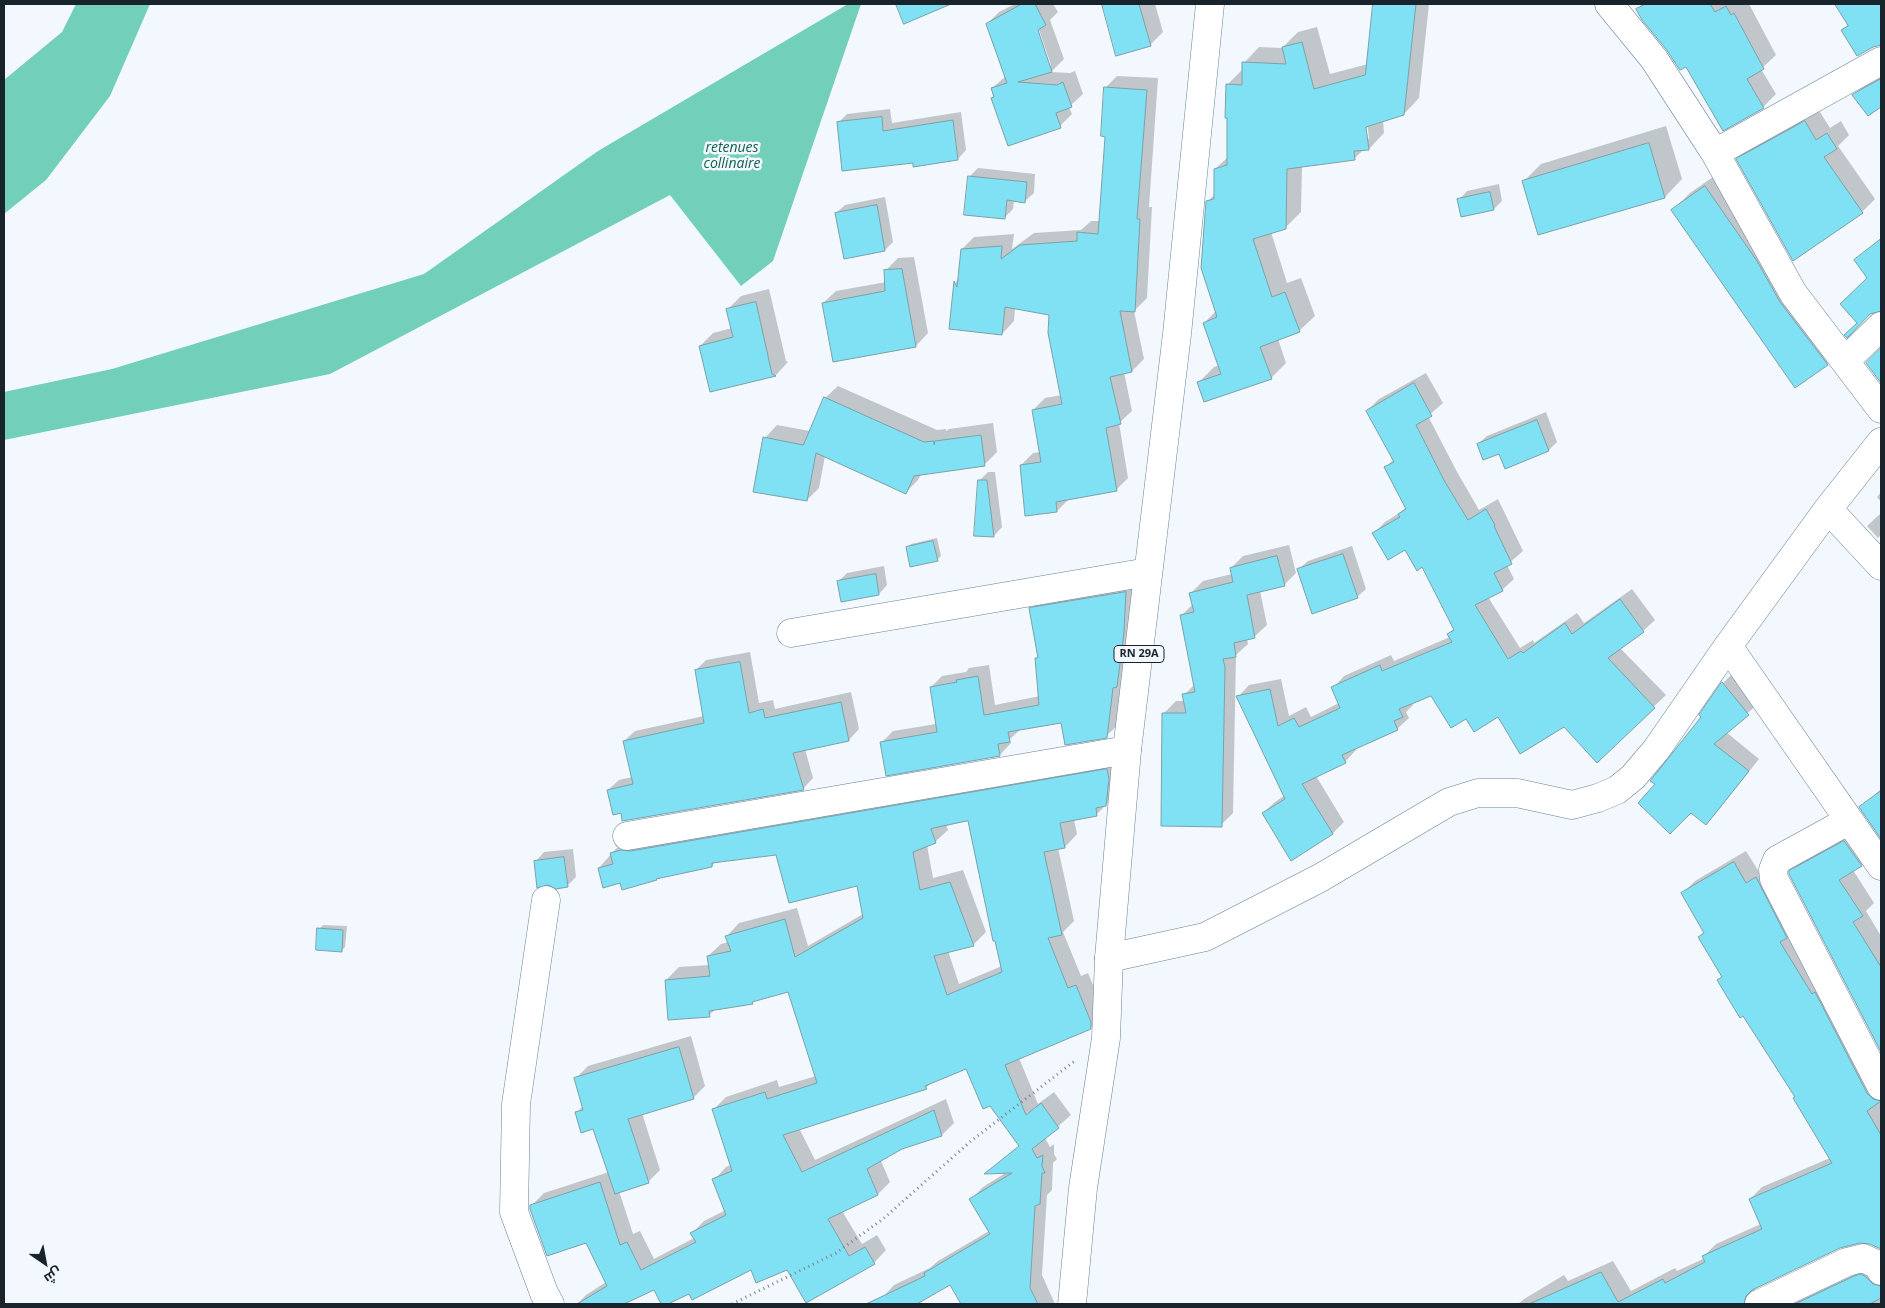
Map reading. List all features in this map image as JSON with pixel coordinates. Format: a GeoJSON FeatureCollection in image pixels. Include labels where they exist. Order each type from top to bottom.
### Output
{"type":"FeatureCollection","features":[{"type":"Feature","properties":{"kind":"street","name":"RN 29A"},"geometry":{"type":"LineString","coordinates":[[1072,1304],[1083,1188],[1106,1038],[1109,958],[1127,750],[1177,334],[1210,4]]}},
{"type":"Feature","properties":{"kind":"street"},"geometry":{"type":"LineString","coordinates":[[1609,4],[1654,60],[1715,153],[1793,293],[1881,409]]}},
{"type":"Feature","properties":{"kind":"street"},"geometry":{"type":"LineString","coordinates":[[1715,153],[1881,61]]}},
{"type":"Feature","properties":{"kind":"street"},"geometry":{"type":"LineString","coordinates":[[1845,361],[1881,326]]}},
{"type":"Feature","properties":{"kind":"street"},"geometry":{"type":"LineString","coordinates":[[1109,958],[1205,937],[1320,878],[1412,822],[1449,802],[1478,793],[1517,793],[1572,805],[1598,798],[1617,790],[1633,778],[1656,750],[1728,646],[1828,509],[1881,442]]}},
{"type":"Feature","properties":{"kind":"street"},"geometry":{"type":"LineString","coordinates":[[1828,509],[1881,566]]}},
{"type":"Feature","properties":{"kind":"street"},"geometry":{"type":"LineString","coordinates":[[791,633],[1148,572]]}},
{"type":"Feature","properties":{"kind":"street"},"geometry":{"type":"LineString","coordinates":[[1728,646],[1881,866]]}},
{"type":"Feature","properties":{"kind":"street"},"geometry":{"type":"LineString","coordinates":[[627,836],[1127,750]]}},
{"type":"Feature","properties":{"kind":"street"},"geometry":{"type":"LineString","coordinates":[[1848,821],[1777,860],[1773,870],[1774,879],[1881,1086]]}},
{"type":"Feature","properties":{"kind":"street"},"geometry":{"type":"LineString","coordinates":[[546,900],[516,1104],[514,1212],[544,1293],[550,1304]]}},
{"type":"Feature","properties":{"kind":"street"},"geometry":{"type":"LineString","coordinates":[[1759,1304],[1848,1262],[1863,1258],[1878,1265],[1881,1271]]}},
{"type":"Feature","properties":{"kind":"path"},"geometry":{"type":"LineString","coordinates":[[732,1304],[836,1252],[883,1219],[970,1141],[1106,1038]]}},
{"type":"Feature","properties":{"kind":"water"},"geometry":{"type":"Polygon","coordinates":[[[76,4],[150,4],[110,96],[46,180],[4,214],[4,80],[62,32],[76,4]]]}},
{"type":"Feature","properties":{"kind":"water","name":"retenues collinaire"},"geometry":{"type":"Polygon","coordinates":[[[848,4],[861,4],[773,261],[741,286],[670,195],[330,374],[4,440],[4,392],[112,369],[424,274],[598,151],[848,4]]]}},
{"type":"Feature","properties":{"kind":"building"},"geometry":{"type":"Polygon","coordinates":[[[896,4],[951,4],[904,24],[896,4]]]}},
{"type":"Feature","properties":{"kind":"building"},"geometry":{"type":"Polygon","coordinates":[[[1022,4],[1035,4],[1046,25],[1038,30],[1052,72],[1018,82],[1057,85],[1063,82],[1072,107],[1056,113],[1061,128],[1008,146],[991,98],[994,97],[991,88],[1007,83],[986,24],[1022,4]]]}},
{"type":"Feature","properties":{"kind":"building"},"geometry":{"type":"Polygon","coordinates":[[[1102,4],[1139,4],[1151,46],[1116,56],[1102,4]]]}},
{"type":"Feature","properties":{"kind":"building"},"geometry":{"type":"Polygon","coordinates":[[[1373,4],[1416,4],[1404,115],[1366,127],[1369,150],[1354,151],[1355,160],[1287,169],[1286,229],[1253,239],[1272,297],[1285,292],[1300,332],[1260,347],[1272,379],[1204,402],[1197,382],[1221,374],[1203,323],[1217,317],[1201,268],[1206,201],[1214,199],[1214,169],[1227,165],[1226,84],[1242,85],[1242,62],[1286,64],[1282,47],[1302,42],[1314,89],[1365,75],[1373,4]]]}},
{"type":"Feature","properties":{"kind":"building"},"geometry":{"type":"Polygon","coordinates":[[[1646,4],[1710,4],[1715,12],[1726,6],[1731,15],[1734,13],[1764,69],[1747,79],[1764,108],[1723,131],[1686,67],[1680,70],[1666,49],[1642,20],[1636,9],[1646,4]]]}},
{"type":"Feature","properties":{"kind":"building"},"geometry":{"type":"Polygon","coordinates":[[[1835,4],[1881,4],[1881,45],[1873,47],[1857,56],[1841,30],[1848,26],[1835,4]]]}},
{"type":"Feature","properties":{"kind":"building"},"geometry":{"type":"Polygon","coordinates":[[[1881,79],[1881,107],[1868,116],[1852,95],[1881,79]]]}},
{"type":"Feature","properties":{"kind":"building"},"geometry":{"type":"Polygon","coordinates":[[[1104,87],[1147,90],[1137,219],[1140,219],[1135,312],[1120,311],[1132,372],[1110,377],[1121,424],[1106,428],[1117,491],[1056,502],[1057,512],[1025,516],[1020,465],[1041,462],[1032,410],[1062,404],[1048,333],[1049,315],[1005,307],[1002,335],[949,329],[954,281],[957,287],[961,249],[1002,246],[1001,259],[1020,245],[1077,241],[1077,232],[1098,234],[1105,137],[1101,136],[1104,87]]]}},
{"type":"Feature","properties":{"kind":"building"},"geometry":{"type":"Polygon","coordinates":[[[882,117],[883,131],[953,120],[958,160],[913,167],[913,163],[842,171],[837,122],[882,117]]]}},
{"type":"Feature","properties":{"kind":"building"},"geometry":{"type":"Polygon","coordinates":[[[1805,121],[1816,140],[1827,133],[1837,149],[1824,157],[1863,213],[1793,261],[1736,159],[1805,121]]]}},
{"type":"Feature","properties":{"kind":"building"},"geometry":{"type":"Polygon","coordinates":[[[1649,143],[1665,198],[1538,235],[1522,181],[1649,143]]]}},
{"type":"Feature","properties":{"kind":"building"},"geometry":{"type":"Polygon","coordinates":[[[968,176],[1027,182],[1025,203],[1007,200],[1005,219],[964,215],[968,176]]]}},
{"type":"Feature","properties":{"kind":"building"},"geometry":{"type":"Polygon","coordinates":[[[1705,186],[1757,261],[1780,302],[1828,365],[1795,388],[1671,210],[1705,186]]]}},
{"type":"Feature","properties":{"kind":"building"},"geometry":{"type":"Polygon","coordinates":[[[1490,192],[1494,210],[1461,217],[1457,199],[1490,192]]]}},
{"type":"Feature","properties":{"kind":"building"},"geometry":{"type":"Polygon","coordinates":[[[877,205],[885,251],[844,259],[835,213],[877,205]]]}},
{"type":"Feature","properties":{"kind":"building"},"geometry":{"type":"Polygon","coordinates":[[[1881,239],[1881,311],[1870,314],[1847,338],[1844,335],[1857,323],[1840,304],[1867,278],[1854,260],[1881,239]]]}},
{"type":"Feature","properties":{"kind":"building"},"geometry":{"type":"Polygon","coordinates":[[[902,269],[916,347],[833,362],[822,303],[885,291],[884,270],[902,269]]]}},
{"type":"Feature","properties":{"kind":"building"},"geometry":{"type":"Polygon","coordinates":[[[756,302],[772,374],[776,376],[710,392],[699,346],[733,337],[726,309],[756,302]]]}},
{"type":"Feature","properties":{"kind":"building"},"geometry":{"type":"Polygon","coordinates":[[[1881,348],[1881,383],[1866,363],[1881,348]]]}},
{"type":"Feature","properties":{"kind":"building"},"geometry":{"type":"Polygon","coordinates":[[[1414,383],[1432,416],[1416,425],[1445,482],[1468,520],[1486,509],[1512,564],[1494,573],[1503,591],[1475,605],[1508,659],[1521,651],[1523,653],[1565,623],[1572,634],[1620,599],[1644,632],[1608,658],[1655,708],[1597,763],[1564,727],[1520,754],[1498,717],[1474,732],[1466,719],[1451,728],[1431,696],[1399,709],[1403,717],[1394,721],[1398,730],[1342,755],[1346,763],[1302,784],[1333,834],[1291,861],[1262,813],[1285,799],[1236,696],[1270,689],[1278,726],[1294,718],[1299,727],[1340,708],[1331,687],[1380,665],[1382,671],[1452,642],[1447,634],[1454,630],[1422,567],[1417,571],[1405,550],[1388,560],[1372,533],[1400,517],[1398,514],[1406,509],[1384,467],[1394,462],[1366,411],[1414,383]]]}},
{"type":"Feature","properties":{"kind":"building"},"geometry":{"type":"Polygon","coordinates":[[[824,397],[924,442],[934,441],[934,445],[935,441],[981,435],[985,466],[914,476],[906,494],[816,453],[807,501],[753,492],[763,437],[803,445],[824,397]]]}},
{"type":"Feature","properties":{"kind":"building"},"geometry":{"type":"Polygon","coordinates":[[[1537,420],[1549,451],[1505,469],[1499,454],[1483,460],[1477,444],[1537,420]]]}},
{"type":"Feature","properties":{"kind":"building"},"geometry":{"type":"Polygon","coordinates":[[[978,480],[987,480],[994,537],[974,536],[978,480]]]}},
{"type":"Feature","properties":{"kind":"building"},"geometry":{"type":"Polygon","coordinates":[[[933,541],[938,561],[910,567],[906,547],[933,541]]]}},
{"type":"Feature","properties":{"kind":"building"},"geometry":{"type":"Polygon","coordinates":[[[1343,554],[1358,598],[1312,614],[1297,569],[1343,554]]]}},
{"type":"Feature","properties":{"kind":"building"},"geometry":{"type":"Polygon","coordinates":[[[1277,556],[1285,586],[1247,595],[1255,638],[1234,643],[1236,657],[1223,659],[1225,667],[1222,827],[1161,826],[1162,713],[1186,713],[1182,694],[1195,692],[1180,615],[1194,612],[1189,593],[1233,582],[1230,568],[1277,556]]]}},
{"type":"Feature","properties":{"kind":"building"},"geometry":{"type":"Polygon","coordinates":[[[876,574],[879,595],[841,602],[837,581],[876,574]]]}},
{"type":"Feature","properties":{"kind":"building"},"geometry":{"type":"Polygon","coordinates":[[[1126,592],[1124,632],[1117,687],[1113,688],[1107,738],[1065,745],[1061,723],[1008,732],[1010,742],[998,744],[1000,756],[886,776],[880,742],[937,732],[930,687],[978,676],[984,715],[1039,705],[1035,658],[1038,658],[1029,608],[1126,592]]]}},
{"type":"Feature","properties":{"kind":"building"},"geometry":{"type":"Polygon","coordinates":[[[740,662],[749,713],[763,709],[765,718],[841,702],[849,741],[793,753],[804,790],[622,821],[621,813],[613,815],[607,790],[633,784],[623,741],[704,723],[695,670],[740,662]]]}},
{"type":"Feature","properties":{"kind":"building"},"geometry":{"type":"Polygon","coordinates":[[[1722,682],[1749,715],[1714,744],[1749,771],[1706,825],[1691,813],[1670,834],[1638,803],[1655,784],[1650,781],[1701,717],[1699,715],[1722,682]]]}},
{"type":"Feature","properties":{"kind":"building"},"geometry":{"type":"Polygon","coordinates":[[[1107,769],[1109,779],[1106,806],[1096,808],[1097,816],[1060,823],[1065,848],[1044,852],[1062,935],[1048,938],[1068,988],[1076,985],[1091,1022],[1091,1029],[1005,1065],[1026,1115],[1041,1103],[1059,1128],[1032,1149],[1037,1158],[1043,1155],[1042,1166],[1045,1173],[1042,1173],[1040,1204],[1035,1206],[1030,1288],[1038,1304],[961,1304],[950,1285],[917,1304],[866,1304],[925,1276],[924,1273],[990,1234],[969,1199],[1012,1173],[984,1174],[1019,1146],[990,1106],[983,1109],[966,1069],[925,1086],[927,1089],[783,1135],[802,1172],[934,1110],[942,1136],[902,1149],[867,1169],[878,1195],[828,1219],[849,1256],[865,1247],[875,1264],[806,1303],[787,1270],[756,1283],[751,1270],[692,1300],[689,1294],[668,1304],[661,1304],[654,1290],[624,1304],[577,1304],[607,1286],[586,1243],[547,1256],[530,1205],[600,1182],[620,1245],[627,1242],[641,1270],[696,1242],[690,1233],[726,1215],[712,1179],[732,1171],[712,1109],[765,1092],[767,1099],[817,1083],[788,992],[752,1002],[753,1004],[709,1011],[710,1017],[668,1020],[665,980],[710,976],[707,956],[731,951],[725,936],[785,919],[795,957],[863,918],[857,886],[789,903],[776,855],[712,863],[712,867],[656,879],[622,890],[620,883],[603,888],[598,868],[613,864],[610,853],[621,850],[630,851],[1107,769]],[[968,821],[931,829],[936,843],[913,852],[920,890],[950,882],[974,946],[934,956],[947,995],[1002,972],[995,941],[993,941],[968,821]]]}},
{"type":"Feature","properties":{"kind":"building"},"geometry":{"type":"Polygon","coordinates":[[[1881,791],[1881,839],[1859,807],[1881,791]]]}},
{"type":"Feature","properties":{"kind":"building"},"geometry":{"type":"Polygon","coordinates":[[[1844,841],[1862,866],[1839,880],[1863,916],[1853,922],[1881,967],[1881,1052],[1789,874],[1789,871],[1844,841]]]}},
{"type":"Feature","properties":{"kind":"building"},"geometry":{"type":"Polygon","coordinates":[[[564,857],[568,887],[556,889],[548,885],[537,888],[534,861],[564,857]]]}},
{"type":"Feature","properties":{"kind":"building"},"geometry":{"type":"Polygon","coordinates":[[[1734,862],[1746,883],[1756,877],[1787,938],[1780,942],[1812,994],[1815,992],[1867,1093],[1873,1099],[1881,1101],[1867,1111],[1881,1135],[1881,1249],[1870,1244],[1860,1243],[1840,1248],[1752,1290],[1746,1296],[1744,1304],[1529,1304],[1601,1272],[1618,1302],[1663,1279],[1665,1283],[1705,1262],[1702,1256],[1762,1229],[1749,1199],[1832,1163],[1793,1098],[1795,1097],[1743,1016],[1740,1018],[1717,980],[1722,977],[1698,937],[1704,933],[1681,893],[1734,862]]]}},
{"type":"Feature","properties":{"kind":"building"},"geometry":{"type":"Polygon","coordinates":[[[317,928],[343,930],[342,952],[316,950],[317,928]]]}},
{"type":"Feature","properties":{"kind":"building"},"geometry":{"type":"Polygon","coordinates":[[[679,1047],[694,1099],[628,1119],[649,1183],[615,1194],[593,1129],[581,1133],[575,1112],[583,1110],[574,1078],[679,1047]]]}},
{"type":"Feature","properties":{"kind":"building"},"geometry":{"type":"Polygon","coordinates":[[[1861,1274],[1873,1284],[1881,1286],[1881,1298],[1870,1304],[1795,1304],[1852,1277],[1861,1274]]]}}]}
